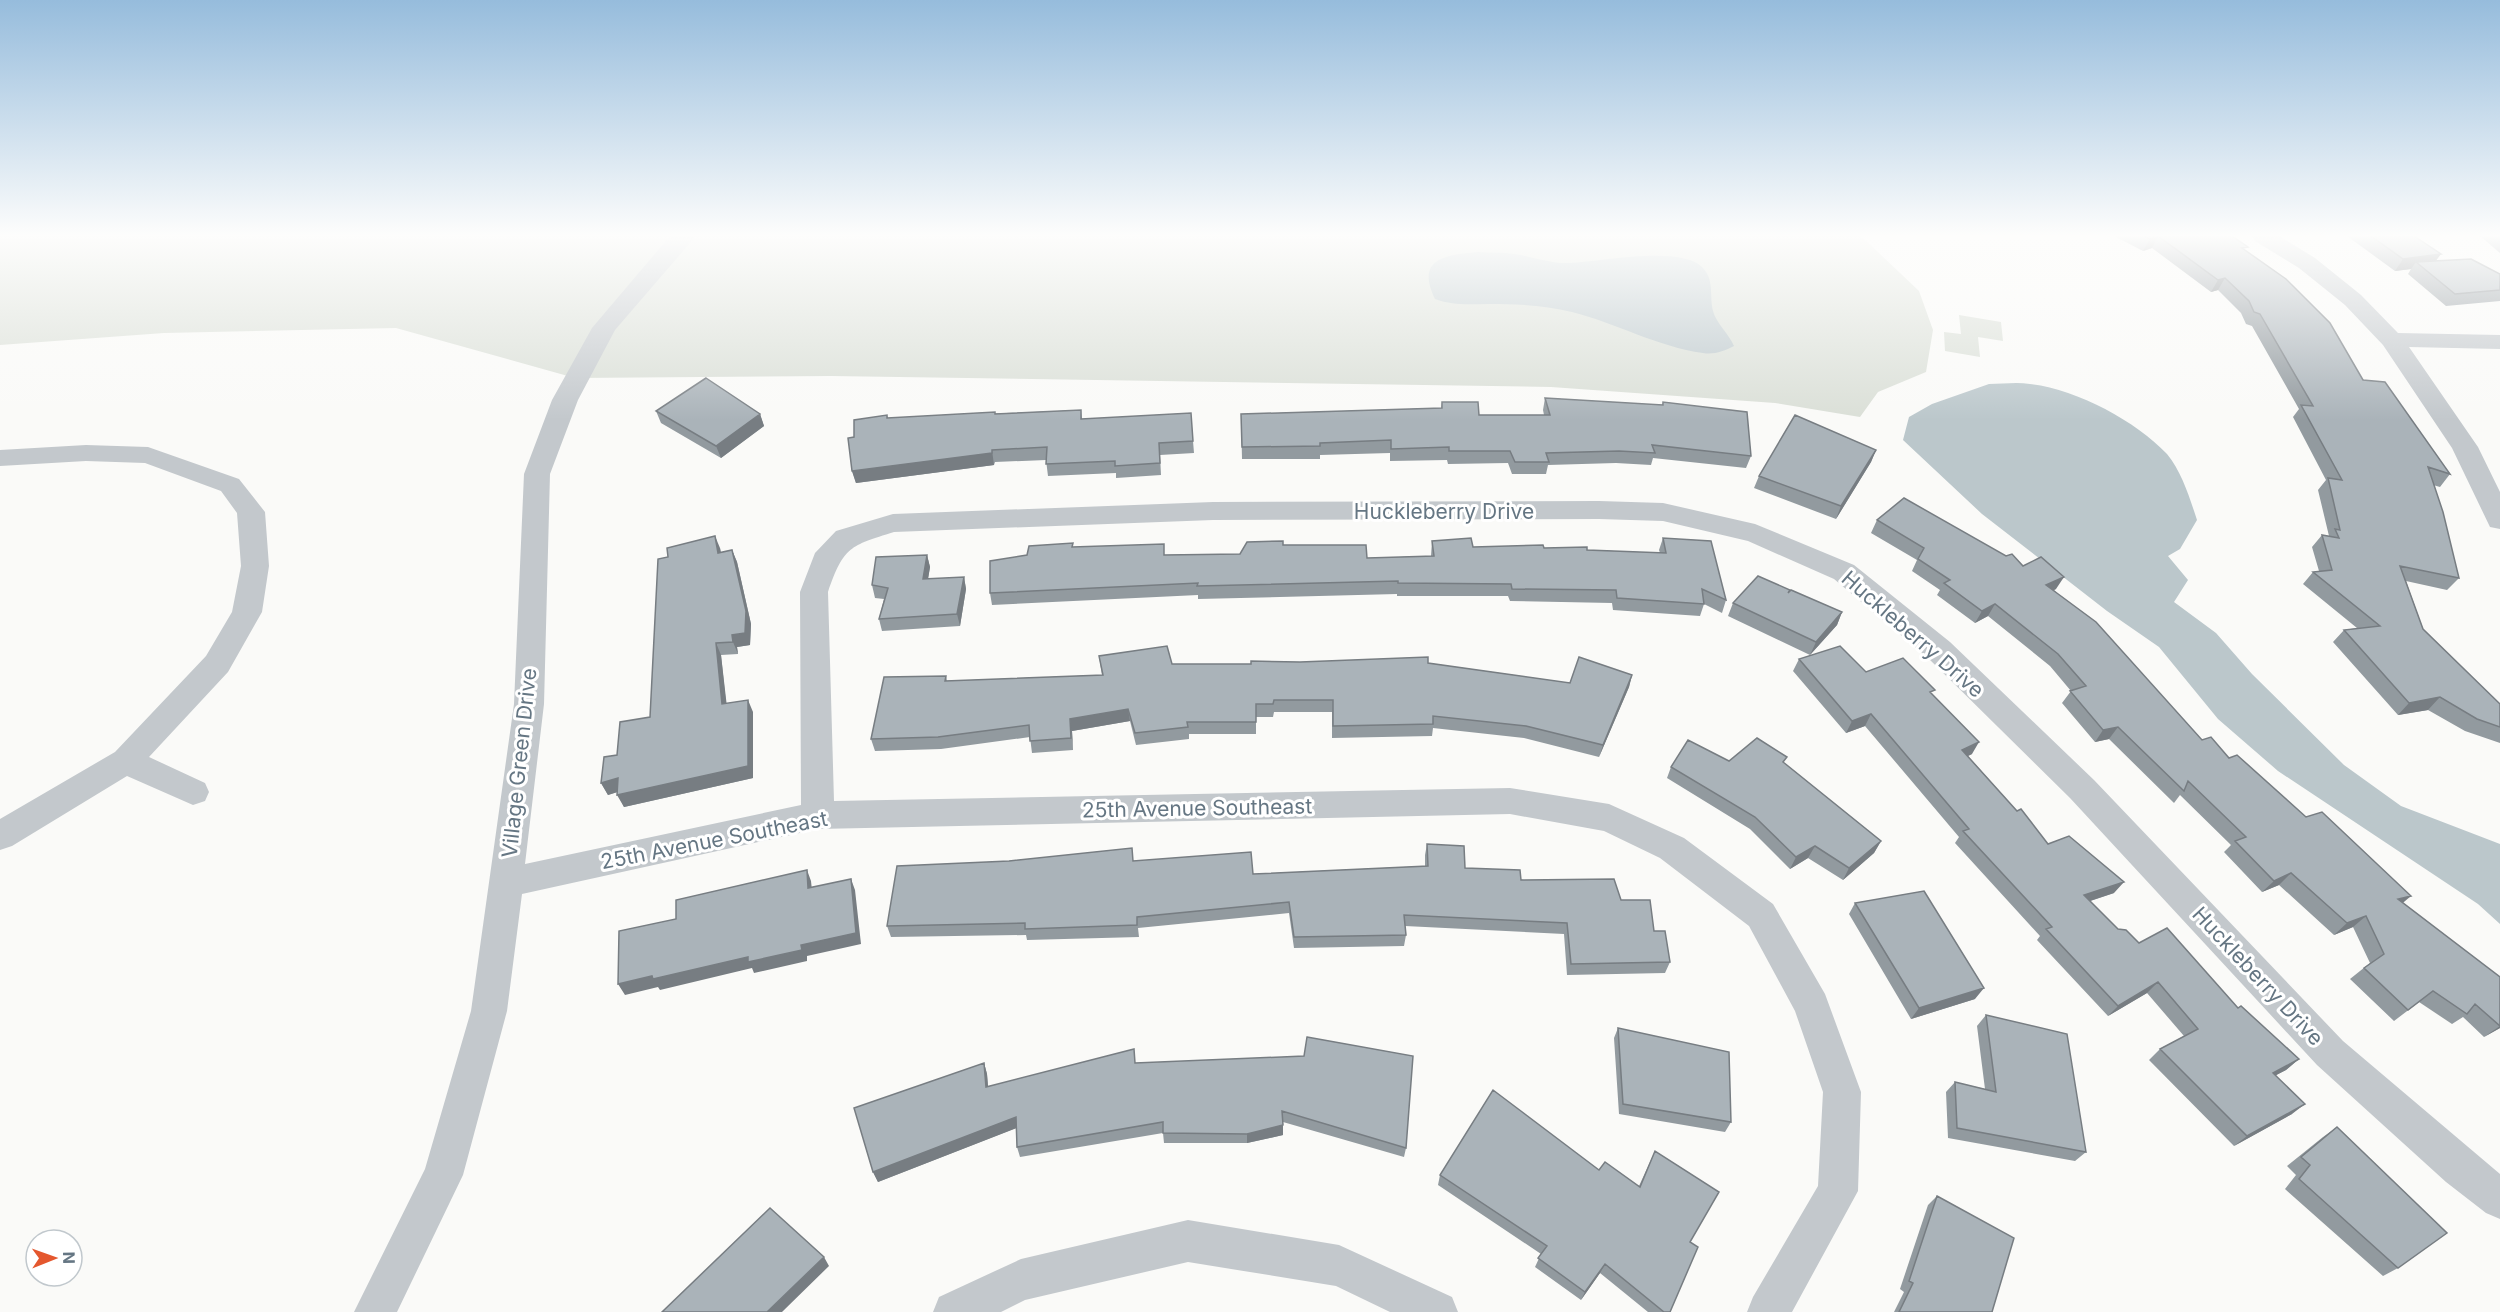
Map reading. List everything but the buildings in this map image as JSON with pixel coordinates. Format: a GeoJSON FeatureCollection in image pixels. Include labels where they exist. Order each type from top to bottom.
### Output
{"type":"FeatureCollection","features":[{"type":"Feature","properties":{"kind":"street","name":"Village Green Drive"},"geometry":{"type":"LineString","coordinates":[[375,1312],[443,1175],[489,1011],[529,704],[537,474],[566,400],[604,328],[630,297]]}},
{"type":"Feature","properties":{"kind":"street"},"geometry":{"type":"LineString","coordinates":[[2349,297],[2392,340],[2465,447],[2500,520]]}},
{"type":"Feature","properties":{"kind":"street"},"geometry":{"type":"LineString","coordinates":[[2392,340],[2500,342]]}},
{"type":"Feature","properties":{"kind":"street"},"geometry":{"type":"LineString","coordinates":[[0,458],[86,453],[148,455],[230,484],[251,512],[255,566],[247,612],[217,664],[126,761],[0,836]]}},
{"type":"Feature","properties":{"kind":"street","name":"Huckleberry Drive"},"geometry":{"type":"LineString","coordinates":[[818,815],[814,592],[825,560],[846,538],[893,524],[1236,511],[1599,510],[1663,512],[1755,533],[1844,572],[1939,650],[2082,789],[2330,1053],[2460,1168],[2500,1199]]}},
{"type":"Feature","properties":{"kind":"street"},"geometry":{"type":"LineString","coordinates":[[126,761],[193,792]]}},
{"type":"Feature","properties":{"kind":"street","name":"25th Avenue Southeast"},"geometry":{"type":"LineString","coordinates":[[505,883],[818,815],[1510,801],[1610,818],[1672,848],[1761,915],[1812,1006],[1842,1092],[1838,1191],[1768,1312]]}},
{"type":"Feature","properties":{"kind":"street"},"geometry":{"type":"LineString","coordinates":[[954,1312],[1021,1280],[1188,1241],[1339,1266],[1437,1312]]}},
{"type":"Feature","properties":{"kind":"shaded area"},"geometry":{"type":"Polygon","coordinates":[[[0,297],[1921,297],[1933,330],[1926,372],[1878,392],[1860,417],[1775,403],[1551,387],[831,376],[575,378],[396,328],[164,333],[0,345],[0,297]]]}},
{"type":"Feature","properties":{"kind":"shaded area"},"geometry":{"type":"Polygon","coordinates":[[[1434,297],[1712,297],[1715,315],[1734,346],[1719,352],[1703,353],[1670,346],[1562,310],[1541,306],[1455,304],[1434,297]]]}},
{"type":"Feature","properties":{"kind":"shaded area"},"geometry":{"type":"Polygon","coordinates":[[[1959,315],[2001,322],[2003,341],[1978,337],[1980,357],[1945,351],[1944,332],[1961,334],[1959,315]]]}},
{"type":"Feature","properties":{"kind":"shaded area"},"geometry":{"type":"Polygon","coordinates":[[[1989,384],[2030,384],[2066,392],[2104,408],[2122,419],[2167,454],[2181,477],[2197,520],[2180,549],[2168,556],[2188,580],[2174,602],[2216,633],[2252,674],[2344,765],[2401,806],[2500,844],[2500,924],[2478,904],[2278,771],[2218,719],[2159,647],[2107,611],[1982,514],[1903,440],[1909,417],[1932,404],[1989,384]]]}}]}
